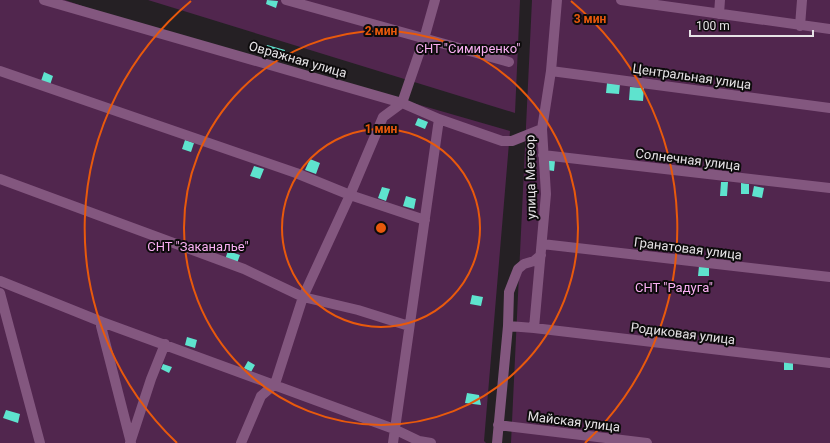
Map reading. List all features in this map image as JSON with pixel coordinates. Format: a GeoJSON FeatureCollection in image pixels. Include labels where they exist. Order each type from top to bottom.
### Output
{"type":"FeatureCollection","features":[{"type":"Feature","properties":{"kind":"street","name":"Овражная улица"},"geometry":{"type":"LineString","coordinates":[[44,0],[402,103],[440,119],[502,141],[512,141],[542,129]]}},
{"type":"Feature","properties":{"kind":"street"},"geometry":{"type":"LineString","coordinates":[[286,0],[509,62]]}},
{"type":"Feature","properties":{"kind":"street"},"geometry":{"type":"LineString","coordinates":[[241,443],[261,396],[275,384],[303,297],[350,195],[383,117],[402,103],[424,39],[435,0]]}},
{"type":"Feature","properties":{"kind":"street","name":"улица Метеор"},"geometry":{"type":"LineString","coordinates":[[534,328],[546,194],[542,129],[551,71],[557,0]]}},
{"type":"Feature","properties":{"kind":"street"},"geometry":{"type":"LineString","coordinates":[[621,0],[639,1],[800,26],[830,29]]}},
{"type":"Feature","properties":{"kind":"street"},"geometry":{"type":"LineString","coordinates":[[719,14],[720,0]]}},
{"type":"Feature","properties":{"kind":"street"},"geometry":{"type":"LineString","coordinates":[[800,26],[802,0]]}},
{"type":"Feature","properties":{"kind":"street"},"geometry":{"type":"LineString","coordinates":[[0,71],[296,173],[350,195],[425,220]]}},
{"type":"Feature","properties":{"kind":"street","name":"Центральная улица"},"geometry":{"type":"LineString","coordinates":[[551,71],[830,108]]}},
{"type":"Feature","properties":{"kind":"street"},"geometry":{"type":"LineString","coordinates":[[393,443],[440,119]]}},
{"type":"Feature","properties":{"kind":"street","name":"Солнечная улица"},"geometry":{"type":"LineString","coordinates":[[544,155],[830,188]]}},
{"type":"Feature","properties":{"kind":"street"},"geometry":{"type":"LineString","coordinates":[[0,179],[244,269],[303,297],[358,310],[409,326]]}},
{"type":"Feature","properties":{"kind":"street","name":"Гранатовая улица"},"geometry":{"type":"LineString","coordinates":[[542,244],[830,277]]}},
{"type":"Feature","properties":{"kind":"street"},"geometry":{"type":"LineString","coordinates":[[497,443],[508,326],[509,292],[518,268],[524,264],[534,261],[541,255]]}},
{"type":"Feature","properties":{"kind":"street"},"geometry":{"type":"LineString","coordinates":[[0,281],[102,322],[275,384],[394,429],[419,441],[431,443]]}},
{"type":"Feature","properties":{"kind":"street"},"geometry":{"type":"LineString","coordinates":[[0,293],[40,443]]}},
{"type":"Feature","properties":{"kind":"street"},"geometry":{"type":"LineString","coordinates":[[102,322],[101,326],[131,443]]}},
{"type":"Feature","properties":{"kind":"street"},"geometry":{"type":"LineString","coordinates":[[508,326],[534,328]]}},
{"type":"Feature","properties":{"kind":"street","name":"Родиковая улица"},"geometry":{"type":"LineString","coordinates":[[534,328],[830,363]]}},
{"type":"Feature","properties":{"kind":"street"},"geometry":{"type":"LineString","coordinates":[[131,443],[151,379],[165,344]]}},
{"type":"Feature","properties":{"kind":"street","name":"Майская улица"},"geometry":{"type":"LineString","coordinates":[[498,425],[647,443]]}},
{"type":"Feature","properties":{"kind":"green space","name":"СНТ \"Заканалье\""},"geometry":{"type":"Polygon","coordinates":[[[0,0],[65,0],[111,16],[510,131],[484,441],[486,443],[0,443],[0,0]]]}},
{"type":"Feature","properties":{"kind":"green space","name":"СНТ \"Симиренко\""},"geometry":{"type":"Polygon","coordinates":[[[148,0],[520,0],[515,113],[148,0]]]}},
{"type":"Feature","properties":{"kind":"green space","name":"СНТ \"Радуга\""},"geometry":{"type":"Polygon","coordinates":[[[532,0],[830,0],[830,443],[511,443],[532,0]]]}},
{"type":"Feature","properties":{"kind":"building"},"geometry":{"type":"Polygon","coordinates":[[[267,0],[278,1],[276,8],[266,4],[267,0]]]}},
{"type":"Feature","properties":{"kind":"building"},"geometry":{"type":"Polygon","coordinates":[[[267,45],[285,50],[282,61],[263,55],[267,45]]]}},
{"type":"Feature","properties":{"kind":"building"},"geometry":{"type":"Polygon","coordinates":[[[44,72],[53,76],[50,85],[41,81],[44,72]]]}},
{"type":"Feature","properties":{"kind":"building"},"geometry":{"type":"Polygon","coordinates":[[[607,83],[620,84],[619,94],[606,93],[607,83]]]}},
{"type":"Feature","properties":{"kind":"building"},"geometry":{"type":"Polygon","coordinates":[[[630,87],[644,88],[643,101],[629,100],[630,87]]]}},
{"type":"Feature","properties":{"kind":"building"},"geometry":{"type":"Polygon","coordinates":[[[418,118],[428,122],[425,129],[415,125],[418,118]]]}},
{"type":"Feature","properties":{"kind":"building"},"geometry":{"type":"Polygon","coordinates":[[[185,140],[194,143],[191,152],[182,149],[185,140]]]}},
{"type":"Feature","properties":{"kind":"building"},"geometry":{"type":"Polygon","coordinates":[[[310,159],[320,163],[316,174],[305,170],[310,159]]]}},
{"type":"Feature","properties":{"kind":"building"},"geometry":{"type":"Polygon","coordinates":[[[548,161],[555,161],[554,171],[547,170],[548,161]]]}},
{"type":"Feature","properties":{"kind":"building"},"geometry":{"type":"Polygon","coordinates":[[[254,166],[264,169],[260,179],[250,176],[254,166]]]}},
{"type":"Feature","properties":{"kind":"building"},"geometry":{"type":"Polygon","coordinates":[[[721,182],[728,182],[727,196],[720,196],[721,182]]]}},
{"type":"Feature","properties":{"kind":"building"},"geometry":{"type":"Polygon","coordinates":[[[741,183],[749,184],[749,194],[741,194],[741,183]]]}},
{"type":"Feature","properties":{"kind":"building"},"geometry":{"type":"Polygon","coordinates":[[[754,186],[764,188],[762,198],[752,196],[754,186]]]}},
{"type":"Feature","properties":{"kind":"building"},"geometry":{"type":"Polygon","coordinates":[[[382,187],[390,189],[386,201],[378,198],[382,187]]]}},
{"type":"Feature","properties":{"kind":"building"},"geometry":{"type":"Polygon","coordinates":[[[406,196],[416,199],[414,209],[403,206],[406,196]]]}},
{"type":"Feature","properties":{"kind":"building"},"geometry":{"type":"Polygon","coordinates":[[[228,251],[240,255],[236,266],[224,262],[228,251]]]}},
{"type":"Feature","properties":{"kind":"building"},"geometry":{"type":"Polygon","coordinates":[[[699,266],[709,266],[709,276],[698,276],[699,266]]]}},
{"type":"Feature","properties":{"kind":"building"},"geometry":{"type":"Polygon","coordinates":[[[472,295],[483,297],[481,306],[470,304],[472,295]]]}},
{"type":"Feature","properties":{"kind":"building"},"geometry":{"type":"Polygon","coordinates":[[[187,337],[197,340],[195,348],[185,345],[187,337]]]}},
{"type":"Feature","properties":{"kind":"building"},"geometry":{"type":"Polygon","coordinates":[[[248,361],[255,365],[251,372],[244,368],[248,361]]]}},
{"type":"Feature","properties":{"kind":"building"},"geometry":{"type":"Polygon","coordinates":[[[784,361],[793,361],[793,370],[784,370],[784,361]]]}},
{"type":"Feature","properties":{"kind":"building"},"geometry":{"type":"Polygon","coordinates":[[[163,364],[172,367],[169,373],[161,369],[163,364]]]}},
{"type":"Feature","properties":{"kind":"building"},"geometry":{"type":"Polygon","coordinates":[[[467,393],[479,395],[481,405],[465,403],[467,393]]]}},
{"type":"Feature","properties":{"kind":"building"},"geometry":{"type":"Polygon","coordinates":[[[6,410],[20,414],[18,423],[3,418],[6,410]]]}}]}
